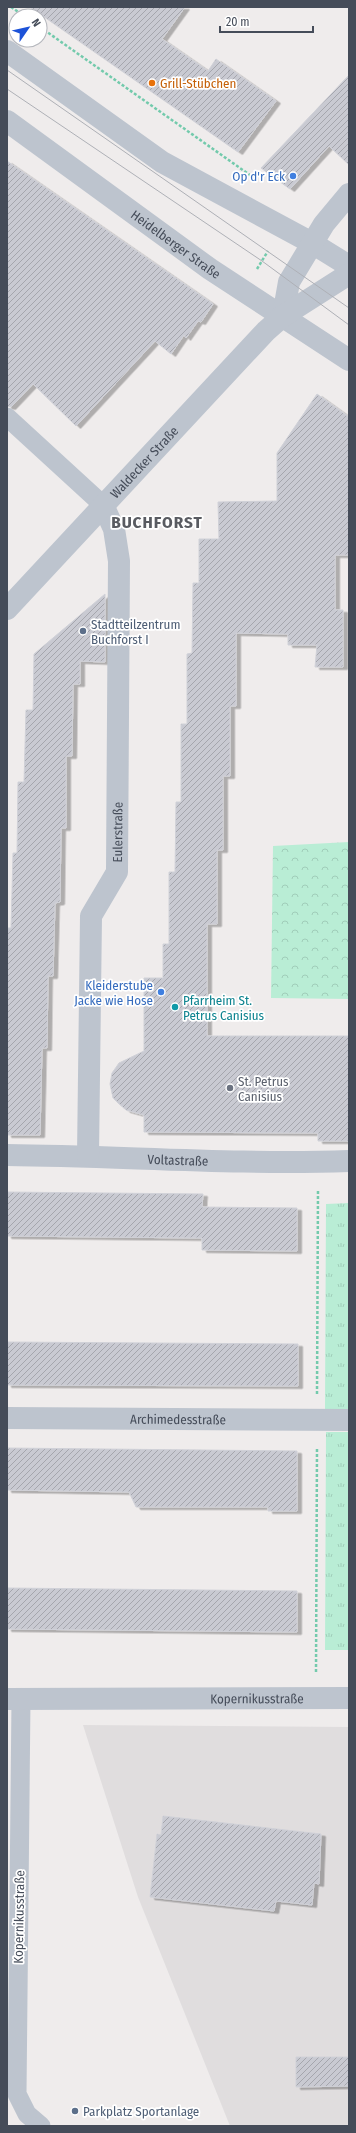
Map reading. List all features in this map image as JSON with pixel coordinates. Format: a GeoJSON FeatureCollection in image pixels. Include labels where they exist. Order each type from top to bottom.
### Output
{"type":"FeatureCollection","features":[{"type":"Feature","properties":{"kind":"street"},"geometry":{"type":"LineString","coordinates":[[7,51],[162,162],[312,243],[349,266]]}},
{"type":"Feature","properties":{"kind":"street","name":"Heidelberger Straße"},"geometry":{"type":"LineString","coordinates":[[7,121],[210,269],[349,360]]}},
{"type":"Feature","properties":{"kind":"street"},"geometry":{"type":"LineString","coordinates":[[283,316],[289,282],[324,224],[349,194]]}},
{"type":"Feature","properties":{"kind":"street","name":"Waldecker Straße"},"geometry":{"type":"LineString","coordinates":[[7,609],[266,331],[283,316],[349,274]]}},
{"type":"Feature","properties":{"kind":"street","name":"Eulerstraße"},"geometry":{"type":"LineString","coordinates":[[88,1156],[91,916],[117,872],[119,561],[114,529],[103,505]]}},
{"type":"Feature","properties":{"kind":"street","name":"Voltastraße"},"geometry":{"type":"LineString","coordinates":[[7,1155],[88,1156],[246,1162],[349,1161]]}},
{"type":"Feature","properties":{"kind":"street","name":"Archimedesstraße"},"geometry":{"type":"LineString","coordinates":[[7,1418],[349,1420]]}},
{"type":"Feature","properties":{"kind":"street","name":"Kopernikusstraße"},"geometry":{"type":"LineString","coordinates":[[14,1699],[349,1698]]}},
{"type":"Feature","properties":{"kind":"lane"},"geometry":{"type":"LineString","coordinates":[[7,417],[103,505]]}},
{"type":"Feature","properties":{"kind":"lane","name":"Kopernikusstraße"},"geometry":{"type":"LineString","coordinates":[[14,1699],[17,2094],[27,2114],[42,2126]]}},
{"type":"Feature","properties":{"kind":"path"},"geometry":{"type":"LineString","coordinates":[[48,33],[263,184]]}},
{"type":"Feature","properties":{"kind":"path"},"geometry":{"type":"LineString","coordinates":[[243,290],[283,227]]}},
{"type":"Feature","properties":{"kind":"shaded area"},"geometry":{"type":"Polygon","coordinates":[[[83,1725],[349,1727],[349,2126],[230,2126],[138,1897],[83,1725]]]}},
{"type":"Feature","properties":{"kind":"green space"},"geometry":{"type":"Polygon","coordinates":[[[349,842],[349,999],[271,998],[273,846],[349,842]]]}},
{"type":"Feature","properties":{"kind":"green space"},"geometry":{"type":"Polygon","coordinates":[[[349,1203],[349,1409],[325,1409],[326,1204],[349,1203]]]}},
{"type":"Feature","properties":{"kind":"green space"},"geometry":{"type":"Polygon","coordinates":[[[326,1432],[349,1432],[349,1650],[325,1650],[326,1432]]]}},
{"type":"Feature","properties":{"kind":"building"},"geometry":{"type":"Polygon","coordinates":[[[30,7],[185,7],[162,39],[208,71],[216,59],[276,101],[238,152],[48,20],[48,8],[30,7]]]}},
{"type":"Feature","properties":{"kind":"building"},"geometry":{"type":"Polygon","coordinates":[[[349,75],[349,165],[329,146],[290,189],[261,168],[349,75]]]}},
{"type":"Feature","properties":{"kind":"building"},"geometry":{"type":"Polygon","coordinates":[[[7,161],[213,304],[201,322],[198,321],[186,338],[184,335],[171,354],[155,341],[76,426],[33,384],[11,407],[7,406],[7,161]]]}},
{"type":"Feature","properties":{"kind":"building"},"geometry":{"type":"Polygon","coordinates":[[[317,394],[349,417],[349,555],[335,555],[335,610],[343,610],[343,667],[315,667],[317,645],[288,645],[288,634],[236,633],[236,706],[230,706],[230,776],[223,776],[223,850],[217,850],[217,924],[207,924],[207,1036],[349,1036],[349,1141],[318,1141],[318,1133],[144,1132],[144,1115],[126,1110],[118,1103],[113,1098],[110,1084],[112,1073],[119,1063],[144,1051],[144,978],[163,978],[163,944],[169,944],[169,872],[175,872],[176,802],[181,802],[181,724],[187,724],[187,654],[192,653],[193,583],[199,583],[199,539],[219,539],[218,502],[277,501],[277,453],[317,394]]]}},
{"type":"Feature","properties":{"kind":"building"},"geometry":{"type":"Polygon","coordinates":[[[105,594],[105,662],[80,661],[80,684],[73,684],[72,756],[66,756],[66,828],[61,828],[60,902],[55,903],[53,976],[48,976],[47,1048],[42,1048],[40,1135],[7,1135],[7,928],[11,928],[13,853],[17,853],[18,782],[24,782],[26,710],[33,710],[34,654],[105,594]]]}},
{"type":"Feature","properties":{"kind":"building"},"geometry":{"type":"Polygon","coordinates":[[[7,1192],[203,1194],[202,1207],[297,1208],[297,1251],[202,1250],[202,1238],[7,1236],[7,1192]]]}},
{"type":"Feature","properties":{"kind":"building"},"geometry":{"type":"Polygon","coordinates":[[[7,1342],[298,1344],[298,1386],[7,1385],[7,1342]]]}},
{"type":"Feature","properties":{"kind":"building"},"geometry":{"type":"Polygon","coordinates":[[[7,1448],[297,1451],[297,1511],[268,1511],[268,1507],[136,1507],[129,1492],[7,1490],[7,1448]]]}},
{"type":"Feature","properties":{"kind":"building"},"geometry":{"type":"Polygon","coordinates":[[[7,1588],[297,1591],[297,1632],[7,1629],[7,1588]]]}},
{"type":"Feature","properties":{"kind":"building"},"geometry":{"type":"Polygon","coordinates":[[[163,1816],[321,1834],[319,1884],[314,1883],[312,1905],[276,1901],[274,1911],[150,1897],[157,1834],[161,1835],[163,1816]]]}},
{"type":"Feature","properties":{"kind":"building"},"geometry":{"type":"Polygon","coordinates":[[[296,2057],[349,2057],[349,2086],[296,2087],[296,2057]]]}},
{"type":"Feature","properties":{"kind":"tram line"},"geometry":{"type":"LineString","coordinates":[[7,70],[349,308]]}},
{"type":"Feature","properties":{"kind":"tram line"},"geometry":{"type":"LineString","coordinates":[[7,89],[262,261],[349,325]]}},
{"type":"Feature","properties":{"kind":"place","name":"Grill-Stübchen"},"geometry":{"type":"Point","coordinates":[152,83]}},
{"type":"Feature","properties":{"kind":"place","name":"Op d'r Eck"},"geometry":{"type":"Point","coordinates":[293,176]}},
{"type":"Feature","properties":{"kind":"place","name":"Stadtteilzentrum Buchforst I"},"geometry":{"type":"Point","coordinates":[83,631]}},
{"type":"Feature","properties":{"kind":"place","name":"Kleiderstube Jacke wie Hose"},"geometry":{"type":"Point","coordinates":[161,992]}},
{"type":"Feature","properties":{"kind":"place","name":"Pfarrheim St. Petrus Canisius"},"geometry":{"type":"Point","coordinates":[175,1007]}},
{"type":"Feature","properties":{"kind":"place","name":"St. Petrus Canisius"},"geometry":{"type":"Point","coordinates":[230,1088]}},
{"type":"Feature","properties":{"kind":"place","name":"Parkplatz Sportanlage"},"geometry":{"type":"Point","coordinates":[75,2111]}},
{"type":"Feature","properties":{"kind":"district","name":"BUCHFORST"},"geometry":{"type":"Point","coordinates":[157,522]}}]}
